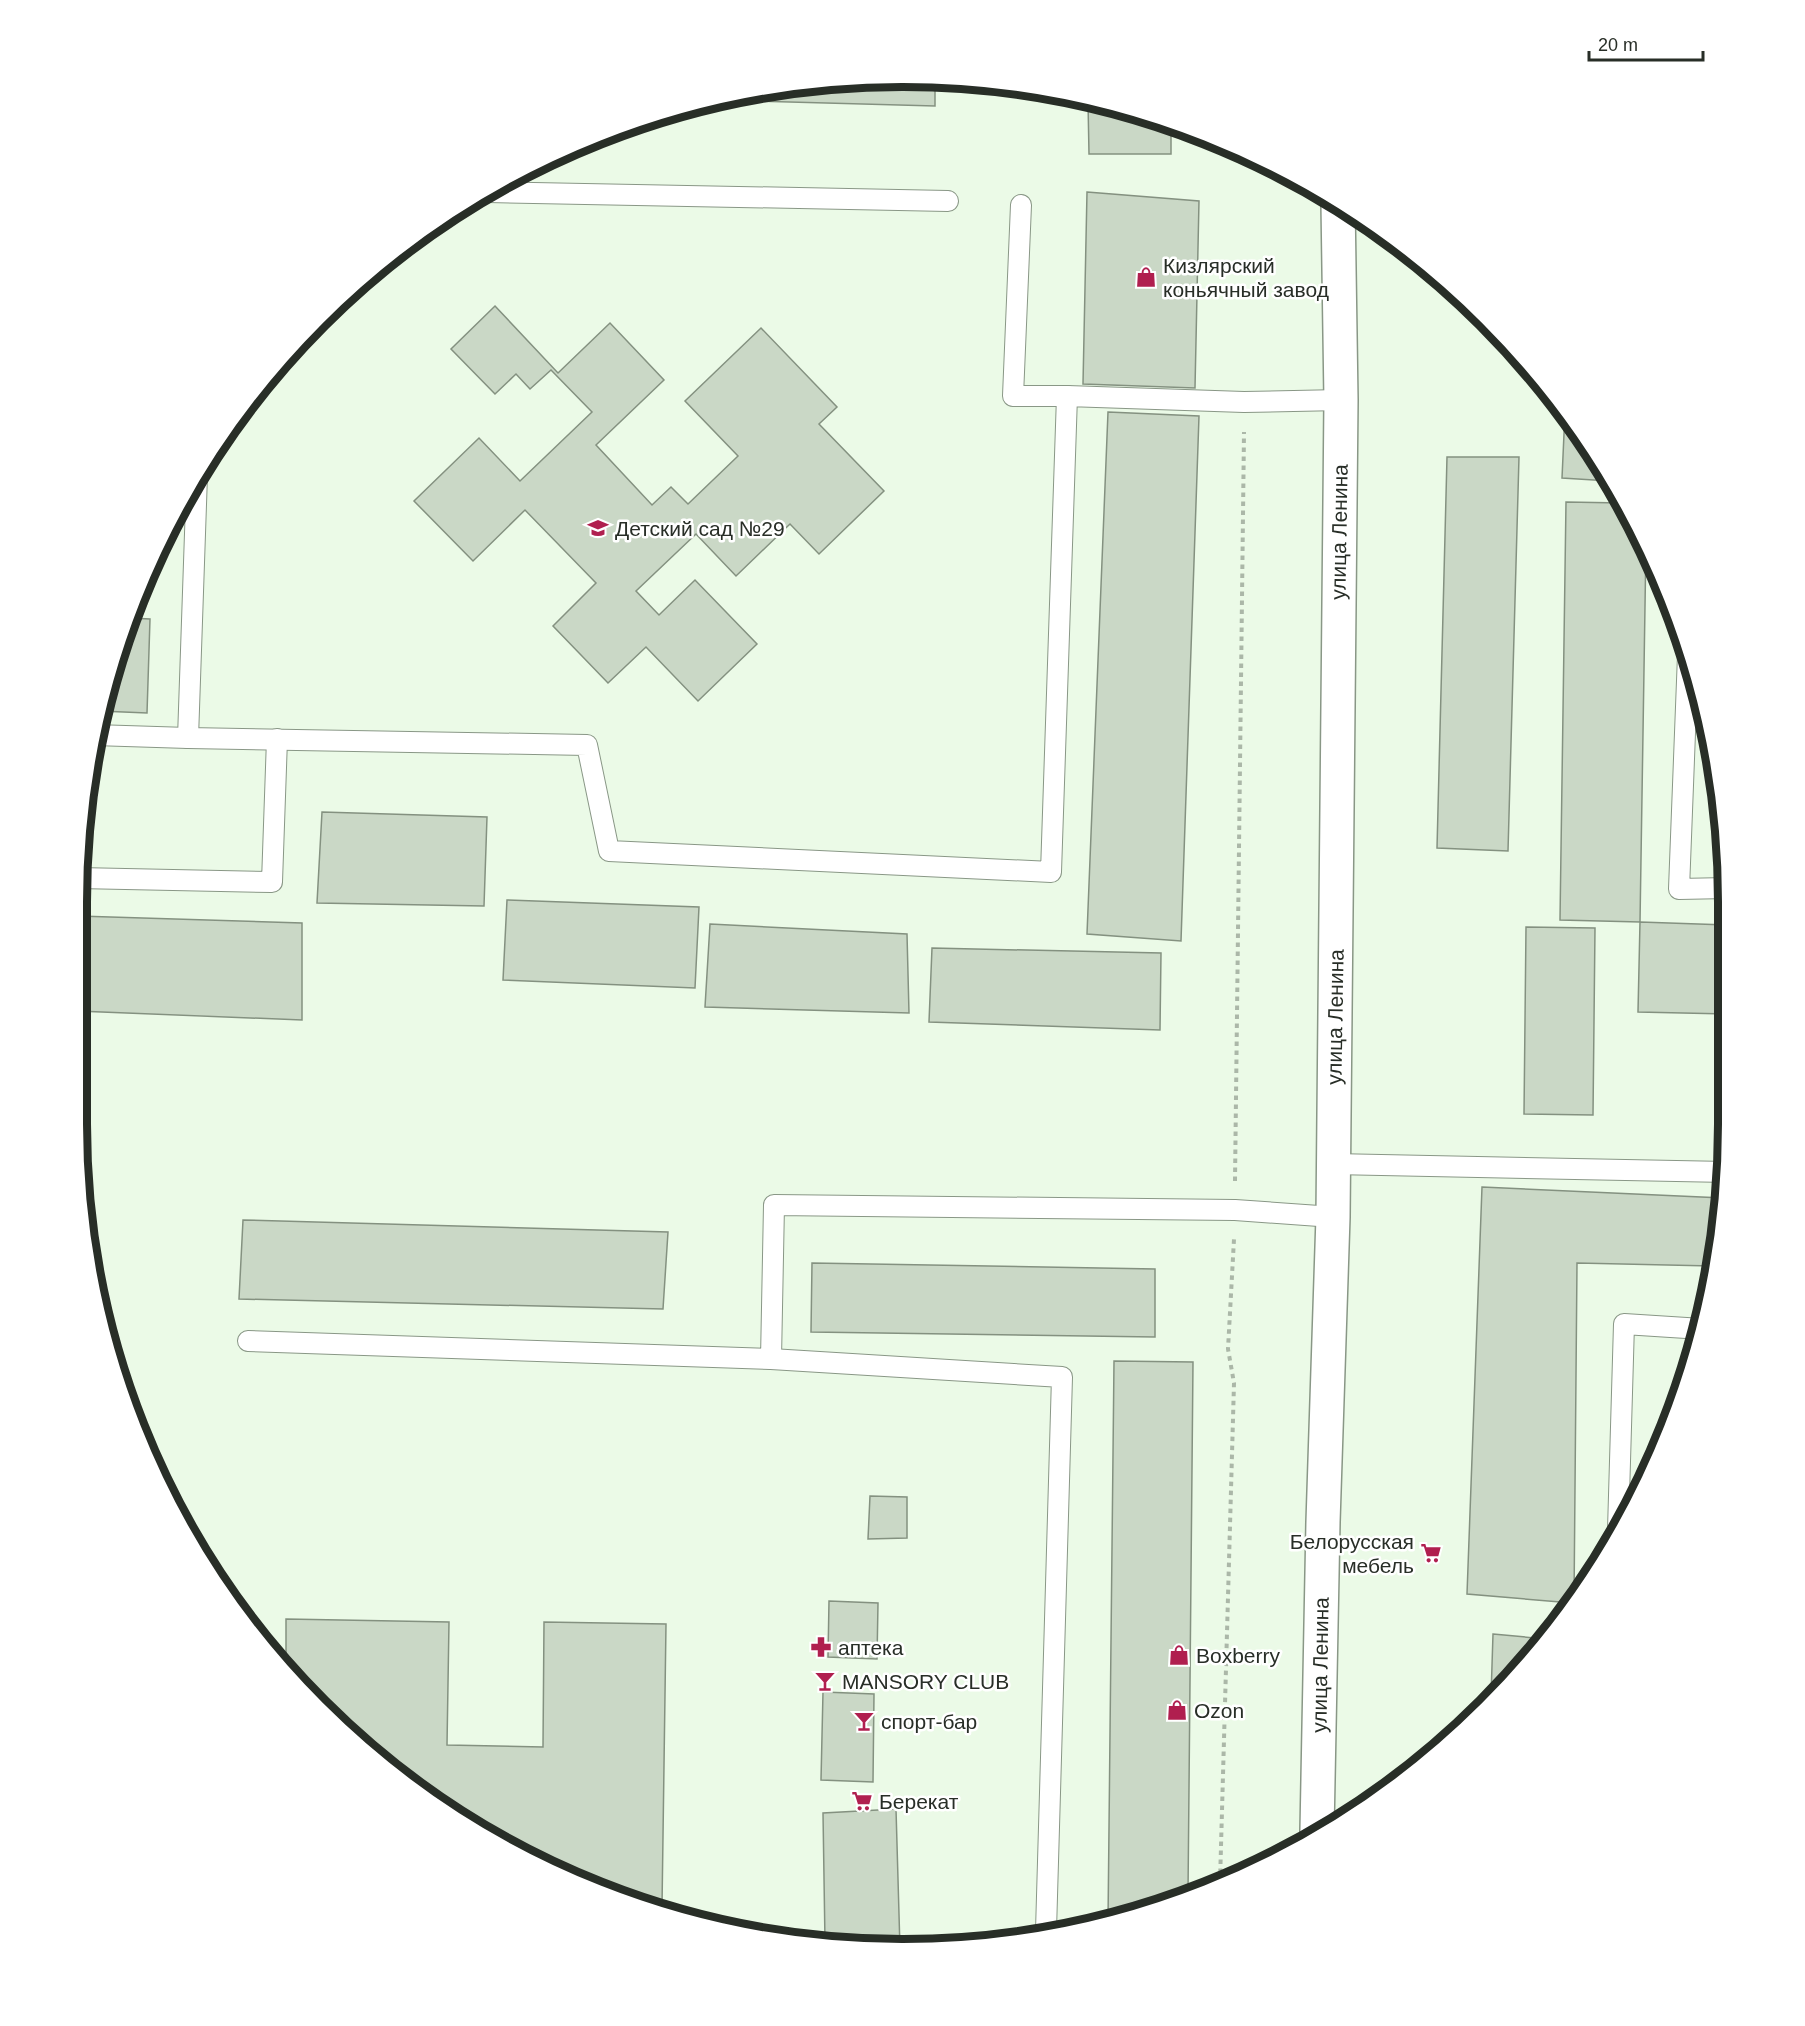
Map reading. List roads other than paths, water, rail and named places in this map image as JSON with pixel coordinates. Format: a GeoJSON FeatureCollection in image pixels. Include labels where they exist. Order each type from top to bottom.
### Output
{"type":"FeatureCollection","features":[{"type":"Feature","properties":{"kind":"street","name":"улица Ленина"},"geometry":{"type":"LineString","coordinates":[[1317,1826],[1323,1522],[1333,1217],[1341,400],[1338,213]]}},
{"type":"Feature","properties":{"kind":"lane"},"geometry":{"type":"LineString","coordinates":[[502,192],[948,201]]}},
{"type":"Feature","properties":{"kind":"lane"},"geometry":{"type":"LineString","coordinates":[[1021,205],[1013,396],[1244,402],[1341,400]]}},
{"type":"Feature","properties":{"kind":"lane"},"geometry":{"type":"LineString","coordinates":[[105,735],[587,745],[609,851],[1051,872],[1067,396]]}},
{"type":"Feature","properties":{"kind":"lane"},"geometry":{"type":"LineString","coordinates":[[188,738],[196,494]]}},
{"type":"Feature","properties":{"kind":"lane"},"geometry":{"type":"LineString","coordinates":[[1687,681],[1679,889],[1717,888]]}},
{"type":"Feature","properties":{"kind":"lane"},"geometry":{"type":"LineString","coordinates":[[88,878],[272,882],[277,740]]}},
{"type":"Feature","properties":{"kind":"lane"},"geometry":{"type":"LineString","coordinates":[[1333,1164],[1716,1172]]}},
{"type":"Feature","properties":{"kind":"lane"},"geometry":{"type":"LineString","coordinates":[[771,1359],[774,1205],[1235,1210],[1333,1217]]}},
{"type":"Feature","properties":{"kind":"lane"},"geometry":{"type":"LineString","coordinates":[[1618,1513],[1624,1324],[1692,1328]]}},
{"type":"Feature","properties":{"kind":"lane"},"geometry":{"type":"LineString","coordinates":[[248,1341],[771,1359],[1062,1377],[1047,1926]]}},
{"type":"Feature","properties":{"kind":"place","name":"Кизлярский коньячный завод"},"geometry":{"type":"Point","coordinates":[1146,277]}},
{"type":"Feature","properties":{"kind":"place","name":"Детский сад №29"},"geometry":{"type":"Point","coordinates":[598,528]}},
{"type":"Feature","properties":{"kind":"place","name":"Белорусская мебель"},"geometry":{"type":"Point","coordinates":[1431,1553]}},
{"type":"Feature","properties":{"kind":"place","name":"аптека"},"geometry":{"type":"Point","coordinates":[821,1647]}},
{"type":"Feature","properties":{"kind":"place","name":"Boxberry"},"geometry":{"type":"Point","coordinates":[1179,1655]}},
{"type":"Feature","properties":{"kind":"place","name":"MANSORY CLUB"},"geometry":{"type":"Point","coordinates":[825,1681]}},
{"type":"Feature","properties":{"kind":"place","name":"Ozon"},"geometry":{"type":"Point","coordinates":[1177,1710]}},
{"type":"Feature","properties":{"kind":"place","name":"спорт-бар"},"geometry":{"type":"Point","coordinates":[864,1721]}},
{"type":"Feature","properties":{"kind":"place","name":"Берекат"},"geometry":{"type":"Point","coordinates":[862,1801]}}]}
